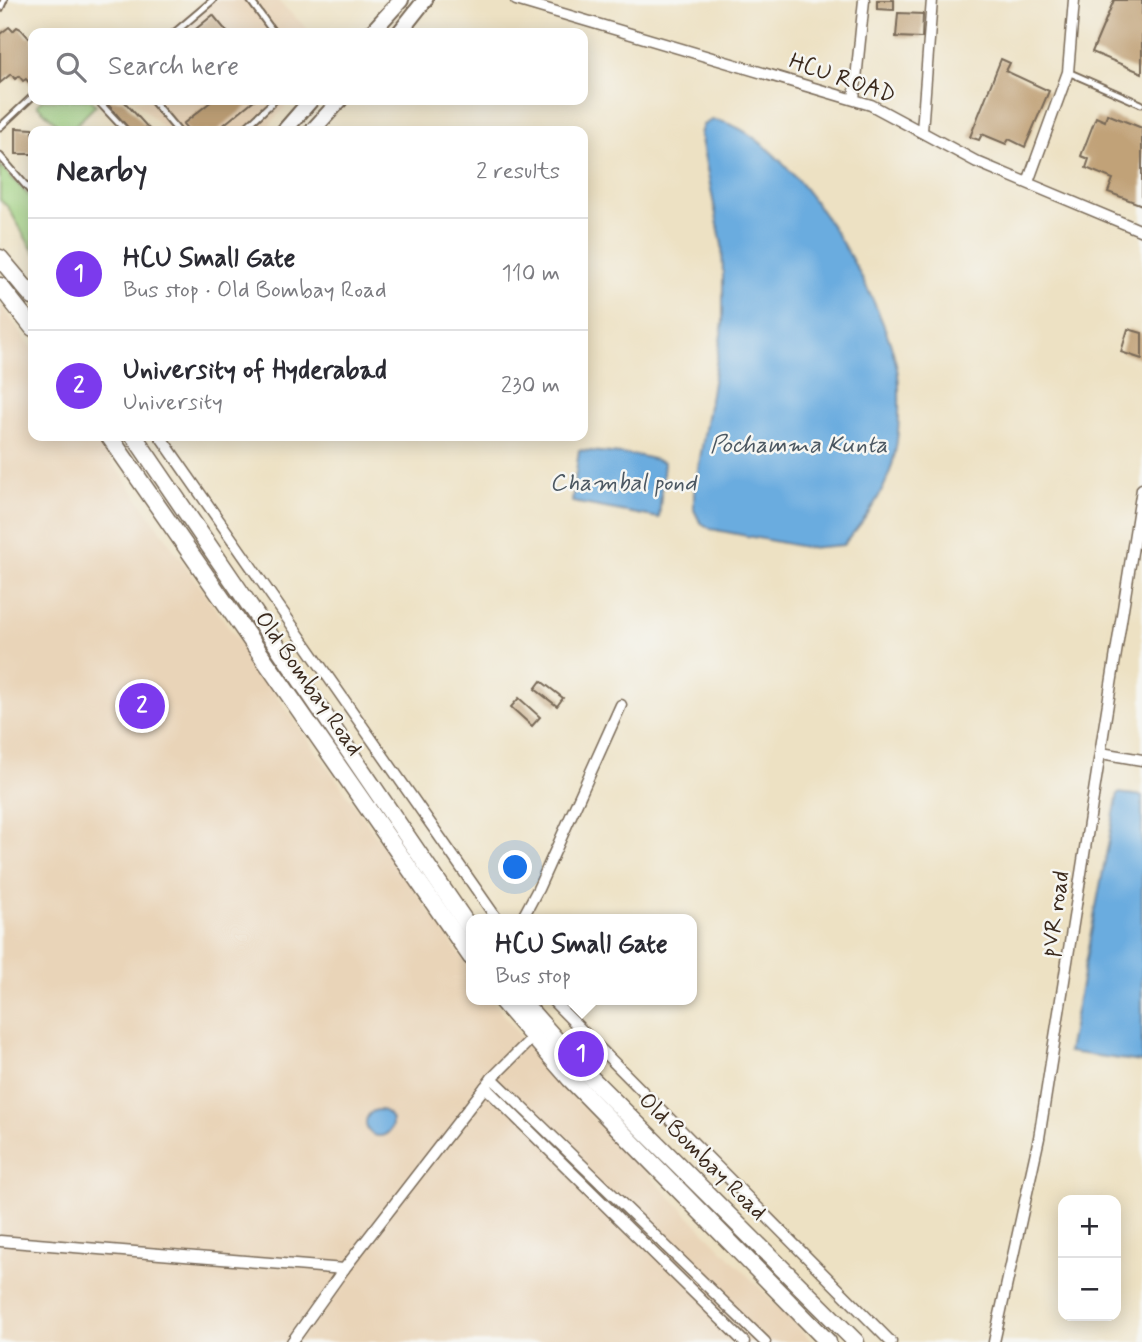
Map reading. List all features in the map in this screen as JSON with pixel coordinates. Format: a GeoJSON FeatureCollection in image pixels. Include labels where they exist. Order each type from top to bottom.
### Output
{"type":"FeatureCollection","features":[{"type":"Feature","properties":{"kind":"main road"},"geometry":{"type":"LineString","coordinates":[[376,28],[401,0]]}},
{"type":"Feature","properties":{"kind":"main road"},"geometry":{"type":"LineString","coordinates":[[403,28],[425,0]]}},
{"type":"Feature","properties":{"kind":"main road"},"geometry":{"type":"LineString","coordinates":[[288,126],[307,105]]}},
{"type":"Feature","properties":{"kind":"main road"},"geometry":{"type":"LineString","coordinates":[[317,126],[335,105]]}},
{"type":"Feature","properties":{"kind":"main road"},"geometry":{"type":"LineString","coordinates":[[0,258],[28,291]]}},
{"type":"Feature","properties":{"kind":"main road"},"geometry":{"type":"LineString","coordinates":[[0,286],[28,322]]}},
{"type":"Feature","properties":{"kind":"main road","name":"Old Bombay Road"},"geometry":{"type":"LineString","coordinates":[[112,441],[466,950]]}},
{"type":"Feature","properties":{"kind":"main road","name":"Old Bombay Road"},"geometry":{"type":"LineString","coordinates":[[137,441],[466,923]]}},
{"type":"Feature","properties":{"kind":"main road","name":"Old Bombay Road"},"geometry":{"type":"LineString","coordinates":[[505,1005],[532,1038],[828,1342]]}},
{"type":"Feature","properties":{"kind":"main road","name":"Old Bombay Road"},"geometry":{"type":"LineString","coordinates":[[525,1005],[581,1068],[856,1342]]}},
{"type":"Feature","properties":{"kind":"street","name":"HCU ROAD"},"geometry":{"type":"LineString","coordinates":[[516,0],[854,99],[922,131],[977,162],[1142,231]]}},
{"type":"Feature","properties":{"kind":"street"},"geometry":{"type":"LineString","coordinates":[[854,99],[864,0]]}},
{"type":"Feature","properties":{"kind":"street"},"geometry":{"type":"LineString","coordinates":[[922,131],[932,0]]}},
{"type":"Feature","properties":{"kind":"street"},"geometry":{"type":"LineString","coordinates":[[1027,182],[1068,72],[1074,0]]}},
{"type":"Feature","properties":{"kind":"street"},"geometry":{"type":"LineString","coordinates":[[163,441],[494,914]]}},
{"type":"Feature","properties":{"kind":"street","name":"pVR road"},"geometry":{"type":"LineString","coordinates":[[994,1342],[1039,1138],[1142,489]]}},
{"type":"Feature","properties":{"kind":"street"},"geometry":{"type":"LineString","coordinates":[[525,914],[621,705]]}},
{"type":"Feature","properties":{"kind":"street"},"geometry":{"type":"LineString","coordinates":[[1101,752],[1142,760]]}},
{"type":"Feature","properties":{"kind":"street"},"geometry":{"type":"LineString","coordinates":[[557,1005],[891,1342]]}},
{"type":"Feature","properties":{"kind":"street"},"geometry":{"type":"LineString","coordinates":[[292,1342],[344,1269],[488,1083],[532,1038]]}},
{"type":"Feature","properties":{"kind":"street"},"geometry":{"type":"LineString","coordinates":[[488,1083],[744,1342]]}},
{"type":"Feature","properties":{"kind":"street"},"geometry":{"type":"LineString","coordinates":[[488,1083],[765,1342]]}},
{"type":"Feature","properties":{"kind":"street"},"geometry":{"type":"LineString","coordinates":[[0,1241],[344,1269]]}},
{"type":"Feature","properties":{"kind":"lane"},"geometry":{"type":"LineString","coordinates":[[0,9],[4,0]]}},
{"type":"Feature","properties":{"kind":"lane"},"geometry":{"type":"LineString","coordinates":[[180,28],[213,0]]}},
{"type":"Feature","properties":{"kind":"lane"},"geometry":{"type":"LineString","coordinates":[[250,0],[270,28]]}},
{"type":"Feature","properties":{"kind":"lane"},"geometry":{"type":"LineString","coordinates":[[1068,72],[1141,104]]}},
{"type":"Feature","properties":{"kind":"lane"},"geometry":{"type":"LineString","coordinates":[[0,127],[28,101]]}},
{"type":"Feature","properties":{"kind":"lane"},"geometry":{"type":"LineString","coordinates":[[102,105],[121,126]]}},
{"type":"Feature","properties":{"kind":"lane"},"geometry":{"type":"LineString","coordinates":[[156,105],[174,126]]}},
{"type":"Feature","properties":{"kind":"lane"},"geometry":{"type":"LineString","coordinates":[[249,126],[270,105]]}},
{"type":"Feature","properties":{"kind":"lane"},"geometry":{"type":"LineString","coordinates":[[0,156],[28,188]]}},
{"type":"Feature","properties":{"kind":"shaded area"},"geometry":{"type":"Polygon","coordinates":[[[204,0],[277,0],[307,28],[172,28],[204,0]]]}},
{"type":"Feature","properties":{"kind":"shaded area"},"geometry":{"type":"Polygon","coordinates":[[[139,105],[287,105],[268,126],[162,126],[139,105]]]}},
{"type":"Feature","properties":{"kind":"shaded area"},"geometry":{"type":"Polygon","coordinates":[[[0,303],[28,343],[28,441],[98,441],[466,963],[466,1005],[497,1005],[544,1068],[813,1342],[0,1342],[0,303]]]}},
{"type":"Feature","properties":{"kind":"green space"},"geometry":{"type":"Polygon","coordinates":[[[37,105],[96,105],[75,126],[59,126],[37,105]]]}},
{"type":"Feature","properties":{"kind":"green space"},"geometry":{"type":"Polygon","coordinates":[[[0,165],[28,195],[28,242],[8,207],[0,200],[0,165]]]}},
{"type":"Feature","properties":{"kind":"water","name":"Pochamma Kunta"},"geometry":{"type":"Polygon","coordinates":[[[712,120],[742,130],[773,154],[804,188],[859,273],[880,316],[894,355],[899,386],[895,454],[890,472],[872,508],[843,545],[809,548],[711,529],[700,522],[694,510],[694,494],[723,323],[722,245],[700,134],[703,125],[712,120]]]}},
{"type":"Feature","properties":{"kind":"water","name":"Chambal pond"},"geometry":{"type":"Polygon","coordinates":[[[579,450],[641,456],[664,462],[659,518],[572,502],[579,450]]]}},
{"type":"Feature","properties":{"kind":"water"},"geometry":{"type":"Polygon","coordinates":[[[1118,793],[1142,796],[1142,1062],[1068,1052],[1118,793]]]}},
{"type":"Feature","properties":{"kind":"water"},"geometry":{"type":"Polygon","coordinates":[[[379,1110],[388,1114],[392,1123],[388,1132],[379,1136],[370,1132],[366,1123],[370,1114],[379,1110]]]}},
{"type":"Feature","properties":{"kind":"building"},"geometry":{"type":"Polygon","coordinates":[[[877,0],[894,0],[894,10],[877,9],[877,0]]]}},
{"type":"Feature","properties":{"kind":"building"},"geometry":{"type":"Polygon","coordinates":[[[1114,0],[1142,0],[1142,73],[1092,52],[1114,0]]]}},
{"type":"Feature","properties":{"kind":"building"},"geometry":{"type":"Polygon","coordinates":[[[898,13],[923,14],[922,38],[896,37],[898,13]]]}},
{"type":"Feature","properties":{"kind":"building"},"geometry":{"type":"Polygon","coordinates":[[[213,15],[224,28],[197,28],[213,15]]]}},
{"type":"Feature","properties":{"kind":"building"},"geometry":{"type":"Polygon","coordinates":[[[9,27],[13,31],[17,27],[28,37],[28,81],[26,79],[23,81],[19,76],[15,79],[11,74],[0,83],[0,34],[9,27]]]}},
{"type":"Feature","properties":{"kind":"building"},"geometry":{"type":"Polygon","coordinates":[[[1001,59],[1010,63],[1006,71],[1049,91],[1025,147],[1009,139],[1006,144],[982,134],[979,140],[970,137],[1001,59]]]}},
{"type":"Feature","properties":{"kind":"building"},"geometry":{"type":"Polygon","coordinates":[[[108,105],[128,105],[146,126],[127,126],[108,105]]]}},
{"type":"Feature","properties":{"kind":"building"},"geometry":{"type":"Polygon","coordinates":[[[207,105],[248,105],[222,126],[183,124],[207,105]]]}},
{"type":"Feature","properties":{"kind":"building"},"geometry":{"type":"Polygon","coordinates":[[[1107,114],[1142,128],[1142,205],[1108,192],[1113,179],[1086,168],[1089,159],[1081,156],[1096,117],[1105,121],[1107,114]]]}},
{"type":"Feature","properties":{"kind":"building"},"geometry":{"type":"Polygon","coordinates":[[[16,128],[28,129],[28,154],[16,154],[16,128]]]}},
{"type":"Feature","properties":{"kind":"building"},"geometry":{"type":"Polygon","coordinates":[[[1128,329],[1142,333],[1142,359],[1121,352],[1128,329]]]}},
{"type":"Feature","properties":{"kind":"building"},"geometry":{"type":"Polygon","coordinates":[[[541,681],[563,698],[557,706],[535,689],[541,681]]]}},
{"type":"Feature","properties":{"kind":"building"},"geometry":{"type":"Polygon","coordinates":[[[519,698],[540,717],[532,726],[511,707],[519,698]]]}},
{"type":"Feature","properties":{"kind":"place","name":"University of Hyderabad"},"geometry":{"type":"Point","coordinates":[142,706]}},
{"type":"Feature","properties":{"kind":"place","name":"HCU Small Gate"},"geometry":{"type":"Point","coordinates":[581,1054]}}]}
